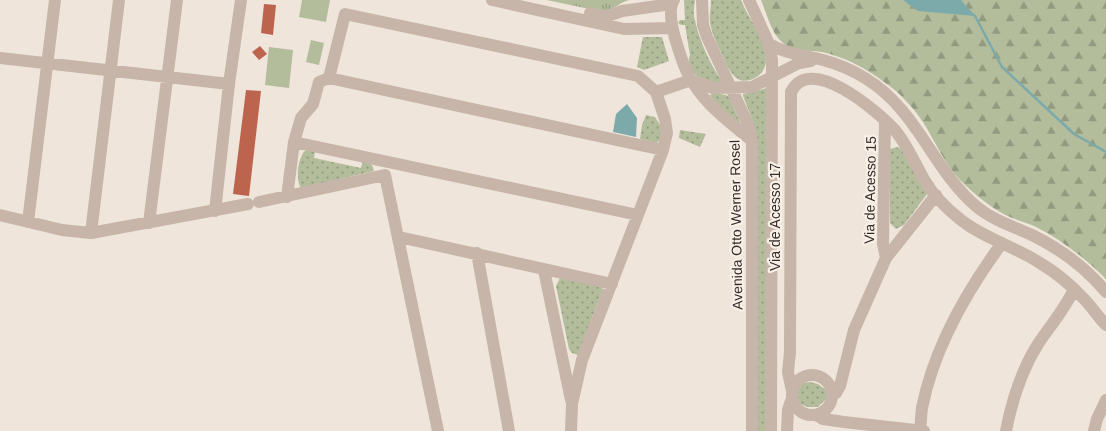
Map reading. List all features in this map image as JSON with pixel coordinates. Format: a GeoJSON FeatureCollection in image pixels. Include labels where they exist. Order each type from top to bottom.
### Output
{"type":"FeatureCollection","features":[{"type":"Feature","properties":{"kind":"street"},"geometry":{"type":"LineString","coordinates":[[28,222],[55,0]]}},
{"type":"Feature","properties":{"kind":"street"},"geometry":{"type":"LineString","coordinates":[[91,233],[118,0]]}},
{"type":"Feature","properties":{"kind":"street"},"geometry":{"type":"LineString","coordinates":[[150,223],[177,0]]}},
{"type":"Feature","properties":{"kind":"street"},"geometry":{"type":"LineString","coordinates":[[492,0],[624,28],[672,28]]}},
{"type":"Feature","properties":{"kind":"street"},"geometry":{"type":"LineString","coordinates":[[527,0],[606,16],[622,11],[673,2],[672,28],[687,73],[706,101],[752,141]]}},
{"type":"Feature","properties":{"kind":"street","name":"Avenida Otto Werner Rosel"},"geometry":{"type":"LineString","coordinates":[[702,0],[703,25],[707,38],[722,73],[732,88],[748,124],[752,141],[752,431]]}},
{"type":"Feature","properties":{"kind":"street"},"geometry":{"type":"LineString","coordinates":[[749,0],[769,44],[772,75],[771,431]]}},
{"type":"Feature","properties":{"kind":"street"},"geometry":{"type":"LineString","coordinates":[[215,211],[229,84],[243,2]]}},
{"type":"Feature","properties":{"kind":"street"},"geometry":{"type":"LineString","coordinates":[[622,11],[616,19],[618,25],[624,28]]}},
{"type":"Feature","properties":{"kind":"street"},"geometry":{"type":"LineString","coordinates":[[329,78],[345,14],[638,76],[656,92],[665,119],[667,133],[663,150],[582,360],[572,404],[571,431]]}},
{"type":"Feature","properties":{"kind":"street"},"geometry":{"type":"LineString","coordinates":[[769,44],[784,52],[822,60],[853,71],[880,88],[907,114],[952,181],[977,207],[992,217],[1059,250],[1087,272],[1106,292]]}},
{"type":"Feature","properties":{"kind":"street"},"geometry":{"type":"LineString","coordinates":[[0,58],[229,84]]}},
{"type":"Feature","properties":{"kind":"street"},"geometry":{"type":"LineString","coordinates":[[656,92],[691,80],[713,88],[752,87],[772,75],[799,63],[822,60]]}},
{"type":"Feature","properties":{"kind":"street"},"geometry":{"type":"LineString","coordinates":[[287,197],[294,142],[301,118],[313,104],[319,82],[329,78],[663,150]]}},
{"type":"Feature","properties":{"kind":"street","name":"Via de Acesso 17"},"geometry":{"type":"LineString","coordinates":[[787,431],[788,410],[792,395],[788,372],[790,352],[791,92],[799,80],[810,78],[834,84],[854,95],[885,121]]}},
{"type":"Feature","properties":{"kind":"street"},"geometry":{"type":"LineString","coordinates":[[885,121],[901,139],[926,183],[946,207],[979,233],[1042,264],[1074,289],[1106,325]]}},
{"type":"Feature","properties":{"kind":"street","name":"Via de Acesso 15"},"geometry":{"type":"LineString","coordinates":[[885,121],[883,244],[886,258]]}},
{"type":"Feature","properties":{"kind":"street"},"geometry":{"type":"LineString","coordinates":[[294,142],[638,215]]}},
{"type":"Feature","properties":{"kind":"street"},"geometry":{"type":"LineString","coordinates":[[382,161],[438,431]]}},
{"type":"Feature","properties":{"kind":"street"},"geometry":{"type":"LineString","coordinates":[[0,215],[62,230],[91,233],[287,197],[385,175]]}},
{"type":"Feature","properties":{"kind":"street","name":"Via de Acesso 15"},"geometry":{"type":"LineString","coordinates":[[832,399],[840,386],[849,347],[861,313],[886,258],[936,195]]}},
{"type":"Feature","properties":{"kind":"street"},"geometry":{"type":"LineString","coordinates":[[399,237],[612,284]]}},
{"type":"Feature","properties":{"kind":"street"},"geometry":{"type":"LineString","coordinates":[[920,430],[925,395],[939,351],[967,296],[1002,243]]}},
{"type":"Feature","properties":{"kind":"street"},"geometry":{"type":"LineString","coordinates":[[477,253],[509,431]]}},
{"type":"Feature","properties":{"kind":"street"},"geometry":{"type":"LineString","coordinates":[[544,270],[572,404]]}},
{"type":"Feature","properties":{"kind":"street"},"geometry":{"type":"LineString","coordinates":[[1006,431],[1011,405],[1036,347],[1074,289]]}},
{"type":"Feature","properties":{"kind":"street","name":"Via de Acesso 15"},"geometry":{"type":"LineString","coordinates":[[824,379],[836,370],[849,347]]}},
{"type":"Feature","properties":{"kind":"street","name":"Via de Acesso 17"},"geometry":{"type":"LineString","coordinates":[[790,352],[796,370],[802,378]]}},
{"type":"Feature","properties":{"kind":"street"},"geometry":{"type":"LineString","coordinates":[[562,356],[582,360]]}},
{"type":"Feature","properties":{"kind":"street"},"geometry":{"type":"LineString","coordinates":[[863,423],[844,416],[832,399],[828,383],[824,379],[813,375],[802,378],[794,386],[792,395],[798,410],[823,419],[924,431]]}},
{"type":"Feature","properties":{"kind":"street"},"geometry":{"type":"LineString","coordinates":[[792,431],[797,422],[810,414],[822,413],[832,399]]}},
{"type":"Feature","properties":{"kind":"street"},"geometry":{"type":"LineString","coordinates":[[1094,431],[1097,419],[1106,400]]}},
{"type":"Feature","properties":{"kind":"green space"},"geometry":{"type":"Polygon","coordinates":[[[302,0],[330,0],[326,22],[299,17],[302,0]]]}},
{"type":"Feature","properties":{"kind":"green space"},"geometry":{"type":"Polygon","coordinates":[[[547,0],[629,0],[603,12],[547,0]]]}},
{"type":"Feature","properties":{"kind":"green space"},"geometry":{"type":"Polygon","coordinates":[[[684,0],[695,0],[694,15],[699,35],[710,62],[724,83],[722,84],[701,79],[695,75],[691,68],[685,25],[678,23],[680,20],[685,20],[684,0]]]}},
{"type":"Feature","properties":{"kind":"green space"},"geometry":{"type":"Polygon","coordinates":[[[711,0],[741,0],[760,36],[765,52],[765,65],[763,71],[758,76],[744,81],[738,79],[730,71],[711,27],[711,0]]]}},
{"type":"Feature","properties":{"kind":"green space"},"geometry":{"type":"Polygon","coordinates":[[[761,0],[1106,0],[1106,279],[1082,257],[1046,232],[1012,218],[991,206],[972,191],[949,166],[915,111],[900,95],[878,77],[844,59],[824,53],[799,50],[783,43],[772,29],[761,0]]]}},
{"type":"Feature","properties":{"kind":"green space"},"geometry":{"type":"Polygon","coordinates":[[[643,37],[662,37],[669,61],[644,70],[637,67],[643,37]]]}},
{"type":"Feature","properties":{"kind":"green space"},"geometry":{"type":"Polygon","coordinates":[[[311,40],[324,43],[319,65],[306,62],[311,40]]]}},
{"type":"Feature","properties":{"kind":"green space"},"geometry":{"type":"Polygon","coordinates":[[[269,47],[293,50],[289,88],[265,85],[269,47]]]}},
{"type":"Feature","properties":{"kind":"green space"},"geometry":{"type":"Polygon","coordinates":[[[767,88],[767,431],[757,431],[754,124],[743,94],[767,88]]]}},
{"type":"Feature","properties":{"kind":"green space"},"geometry":{"type":"Polygon","coordinates":[[[714,93],[729,97],[741,124],[723,112],[710,95],[714,93]]]}},
{"type":"Feature","properties":{"kind":"green space"},"geometry":{"type":"Polygon","coordinates":[[[646,115],[655,117],[660,125],[662,137],[657,143],[640,139],[646,115]]]}},
{"type":"Feature","properties":{"kind":"green space"},"geometry":{"type":"Polygon","coordinates":[[[680,130],[706,134],[700,147],[679,138],[680,130]]]}},
{"type":"Feature","properties":{"kind":"green space"},"geometry":{"type":"Polygon","coordinates":[[[897,147],[901,149],[927,194],[904,225],[896,229],[890,223],[890,149],[897,147]]]}},
{"type":"Feature","properties":{"kind":"green space"},"geometry":{"type":"Polygon","coordinates":[[[306,150],[315,152],[314,158],[361,168],[363,161],[372,165],[374,171],[301,188],[298,180],[298,168],[301,157],[306,150]]]}},
{"type":"Feature","properties":{"kind":"green space"},"geometry":{"type":"Polygon","coordinates":[[[560,278],[601,286],[603,289],[578,355],[572,353],[569,349],[556,286],[560,278]]]}},
{"type":"Feature","properties":{"kind":"green space"},"geometry":{"type":"Polygon","coordinates":[[[803,383],[818,384],[826,390],[826,399],[818,407],[807,407],[799,403],[799,388],[803,383]]]}},
{"type":"Feature","properties":{"kind":"water"},"geometry":{"type":"Polygon","coordinates":[[[903,0],[961,0],[975,16],[918,11],[903,0]]]}},
{"type":"Feature","properties":{"kind":"water"},"geometry":{"type":"Polygon","coordinates":[[[627,104],[637,118],[636,137],[613,132],[616,114],[627,104]]]}},
{"type":"Feature","properties":{"kind":"building"},"geometry":{"type":"Polygon","coordinates":[[[264,4],[276,5],[273,35],[261,33],[264,4]]]}},
{"type":"Feature","properties":{"kind":"building"},"geometry":{"type":"Polygon","coordinates":[[[260,46],[267,54],[259,60],[252,52],[260,46]]]}},
{"type":"Feature","properties":{"kind":"building"},"geometry":{"type":"Polygon","coordinates":[[[246,90],[261,91],[249,196],[233,194],[246,90]]]}},
{"type":"Feature","properties":{"kind":"waterway"},"geometry":{"type":"LineString","coordinates":[[972,14],[975,16],[1002,67],[1074,134],[1106,152]]}}]}
